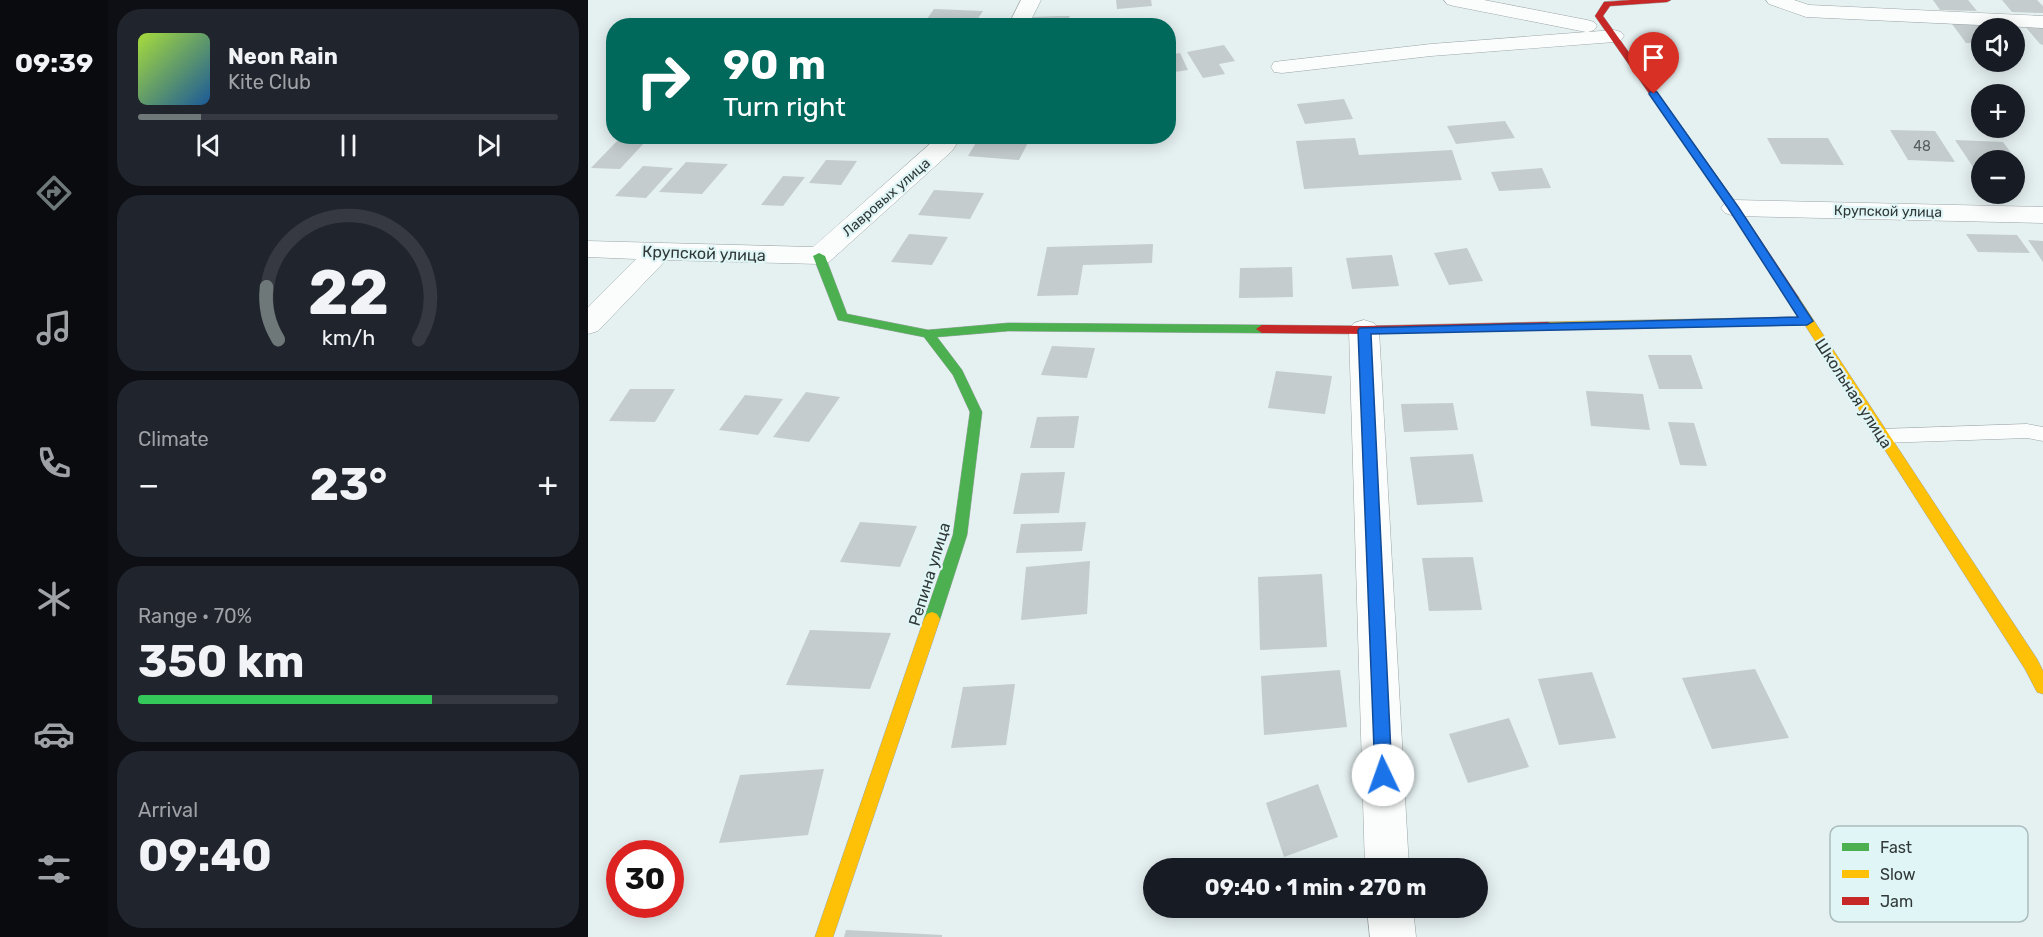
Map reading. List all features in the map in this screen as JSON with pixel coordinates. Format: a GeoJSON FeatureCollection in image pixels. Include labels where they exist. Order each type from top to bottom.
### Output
{"type":"FeatureCollection","features":[{"type":"Feature","properties":{"kind":"street"},"geometry":{"type":"LineString","coordinates":[[1022,18],[1031,0]]}},
{"type":"Feature","properties":{"kind":"street"},"geometry":{"type":"LineString","coordinates":[[1454,0],[1612,34]]}},
{"type":"Feature","properties":{"kind":"street","name":"Школьная улица"},"geometry":{"type":"LineString","coordinates":[[1667,0],[1607,4],[1599,16],[1734,208],[2031,664],[2043,687]]}},
{"type":"Feature","properties":{"kind":"street"},"geometry":{"type":"LineString","coordinates":[[1776,0],[1806,11],[2043,22]]}},
{"type":"Feature","properties":{"kind":"street"},"geometry":{"type":"LineString","coordinates":[[1282,67],[1431,50],[1612,34]]}},
{"type":"Feature","properties":{"kind":"street","name":"Лавровых улица"},"geometry":{"type":"LineString","coordinates":[[819,256],[945,144]]}},
{"type":"Feature","properties":{"kind":"street","name":"Крупской улица"},"geometry":{"type":"LineString","coordinates":[[1734,208],[2043,215]]}},
{"type":"Feature","properties":{"kind":"street","name":"Крупской улица"},"geometry":{"type":"LineString","coordinates":[[588,249],[819,256]]}},
{"type":"Feature","properties":{"kind":"street"},"geometry":{"type":"LineString","coordinates":[[588,324],[658,252]]}},
{"type":"Feature","properties":{"kind":"street"},"geometry":{"type":"LineString","coordinates":[[819,256],[842,317],[928,334],[1008,327],[1364,330],[1807,321]]}},
{"type":"Feature","properties":{"kind":"street"},"geometry":{"type":"LineString","coordinates":[[1364,330],[1387,858]]}},
{"type":"Feature","properties":{"kind":"street","name":"Репина улица"},"geometry":{"type":"LineString","coordinates":[[824,937],[960,535],[976,412],[958,373],[928,334]]}},
{"type":"Feature","properties":{"kind":"street"},"geometry":{"type":"LineString","coordinates":[[1391,918],[1393,937]]}},
{"type":"Feature","properties":{"kind":"lane"},"geometry":{"type":"LineString","coordinates":[[1882,436],[2027,431],[2043,434]]}},
{"type":"Feature","properties":{"kind":"building"},"geometry":{"type":"Polygon","coordinates":[[[1116,0],[1151,0],[1152,6],[1117,9],[1116,0]]]}},
{"type":"Feature","properties":{"kind":"building"},"geometry":{"type":"Polygon","coordinates":[[[1933,0],[1968,0],[1977,11],[1940,10],[1933,0]]]}},
{"type":"Feature","properties":{"kind":"building"},"geometry":{"type":"Polygon","coordinates":[[[2002,0],[2037,0],[2043,6],[2043,13],[2012,12],[2002,0]]]}},
{"type":"Feature","properties":{"kind":"building"},"geometry":{"type":"Polygon","coordinates":[[[934,9],[983,11],[978,18],[928,18],[934,9]]]}},
{"type":"Feature","properties":{"kind":"building"},"geometry":{"type":"Polygon","coordinates":[[[1070,16],[1069,18],[1030,17],[1070,16]]]}},
{"type":"Feature","properties":{"kind":"building"},"geometry":{"type":"Polygon","coordinates":[[[1952,24],[1971,25],[1971,43],[1966,43],[1952,24]]]}},
{"type":"Feature","properties":{"kind":"building"},"geometry":{"type":"Polygon","coordinates":[[[2025,25],[2043,26],[2043,45],[2025,25]]]}},
{"type":"Feature","properties":{"kind":"building"},"geometry":{"type":"Polygon","coordinates":[[[1224,45],[1235,61],[1219,64],[1225,74],[1203,78],[1187,52],[1224,45]]]}},
{"type":"Feature","properties":{"kind":"building"},"geometry":{"type":"Polygon","coordinates":[[[1180,53],[1188,70],[1176,72],[1176,54],[1180,53]]]}},
{"type":"Feature","properties":{"kind":"building"},"geometry":{"type":"Polygon","coordinates":[[[1344,99],[1353,119],[1305,124],[1297,104],[1344,99]]]}},
{"type":"Feature","properties":{"kind":"building"},"geometry":{"type":"Polygon","coordinates":[[[1505,121],[1515,138],[1456,144],[1447,126],[1505,121]]]}},
{"type":"Feature","properties":{"kind":"building"},"geometry":{"type":"Polygon","coordinates":[[[1890,130],[1935,131],[1955,162],[1908,160],[1890,130]]]}},
{"type":"Feature","properties":{"kind":"building"},"geometry":{"type":"Polygon","coordinates":[[[1355,138],[1359,155],[1452,150],[1462,180],[1304,189],[1296,141],[1355,138]]]}},
{"type":"Feature","properties":{"kind":"building"},"geometry":{"type":"Polygon","coordinates":[[[1767,138],[1828,138],[1844,165],[1781,164],[1767,138]]]}},
{"type":"Feature","properties":{"kind":"building"},"geometry":{"type":"Polygon","coordinates":[[[1955,140],[2003,142],[2009,150],[1971,150],[1971,164],[1955,140]]]}},
{"type":"Feature","properties":{"kind":"building"},"geometry":{"type":"Polygon","coordinates":[[[614,144],[643,144],[620,169],[591,168],[614,144]]]}},
{"type":"Feature","properties":{"kind":"building"},"geometry":{"type":"Polygon","coordinates":[[[975,144],[1027,144],[1019,160],[968,156],[975,144]]]}},
{"type":"Feature","properties":{"kind":"building"},"geometry":{"type":"Polygon","coordinates":[[[826,160],[857,161],[841,185],[809,183],[826,160]]]}},
{"type":"Feature","properties":{"kind":"building"},"geometry":{"type":"Polygon","coordinates":[[[686,162],[728,164],[702,194],[659,192],[686,162]]]}},
{"type":"Feature","properties":{"kind":"building"},"geometry":{"type":"Polygon","coordinates":[[[643,166],[673,168],[646,198],[615,196],[643,166]]]}},
{"type":"Feature","properties":{"kind":"building"},"geometry":{"type":"Polygon","coordinates":[[[1542,168],[1551,188],[1499,191],[1491,172],[1542,168]]]}},
{"type":"Feature","properties":{"kind":"building"},"geometry":{"type":"Polygon","coordinates":[[[783,176],[805,177],[783,206],[761,205],[783,176]]]}},
{"type":"Feature","properties":{"kind":"building"},"geometry":{"type":"Polygon","coordinates":[[[934,190],[984,193],[970,219],[918,215],[934,190]]]}},
{"type":"Feature","properties":{"kind":"building"},"geometry":{"type":"Polygon","coordinates":[[[909,234],[948,237],[932,265],[891,262],[909,234]]]}},
{"type":"Feature","properties":{"kind":"building"},"geometry":{"type":"Polygon","coordinates":[[[1966,234],[2017,235],[2030,253],[1978,252],[1966,234]]]}},
{"type":"Feature","properties":{"kind":"building"},"geometry":{"type":"Polygon","coordinates":[[[2028,240],[2043,241],[2043,262],[2028,240]]]}},
{"type":"Feature","properties":{"kind":"building"},"geometry":{"type":"Polygon","coordinates":[[[1153,244],[1152,263],[1083,265],[1078,295],[1037,296],[1047,247],[1153,244]]]}},
{"type":"Feature","properties":{"kind":"building"},"geometry":{"type":"Polygon","coordinates":[[[1467,248],[1483,281],[1449,285],[1434,253],[1467,248]]]}},
{"type":"Feature","properties":{"kind":"building"},"geometry":{"type":"Polygon","coordinates":[[[1392,255],[1399,286],[1352,289],[1346,258],[1392,255]]]}},
{"type":"Feature","properties":{"kind":"building"},"geometry":{"type":"Polygon","coordinates":[[[1292,267],[1293,297],[1239,298],[1240,268],[1292,267]]]}},
{"type":"Feature","properties":{"kind":"building"},"geometry":{"type":"Polygon","coordinates":[[[1052,346],[1095,348],[1087,378],[1041,375],[1052,346]]]}},
{"type":"Feature","properties":{"kind":"building"},"geometry":{"type":"Polygon","coordinates":[[[1648,355],[1691,355],[1703,389],[1659,389],[1648,355]]]}},
{"type":"Feature","properties":{"kind":"building"},"geometry":{"type":"Polygon","coordinates":[[[1276,371],[1332,376],[1325,414],[1268,408],[1276,371]]]}},
{"type":"Feature","properties":{"kind":"building"},"geometry":{"type":"Polygon","coordinates":[[[630,389],[675,389],[655,422],[609,421],[630,389]]]}},
{"type":"Feature","properties":{"kind":"building"},"geometry":{"type":"Polygon","coordinates":[[[1586,391],[1643,394],[1650,430],[1591,426],[1586,391]]]}},
{"type":"Feature","properties":{"kind":"building"},"geometry":{"type":"Polygon","coordinates":[[[806,392],[840,397],[809,442],[773,437],[806,392]]]}},
{"type":"Feature","properties":{"kind":"building"},"geometry":{"type":"Polygon","coordinates":[[[745,395],[783,399],[758,435],[719,430],[745,395]]]}},
{"type":"Feature","properties":{"kind":"building"},"geometry":{"type":"Polygon","coordinates":[[[1453,403],[1458,430],[1404,432],[1401,404],[1453,403]]]}},
{"type":"Feature","properties":{"kind":"building"},"geometry":{"type":"Polygon","coordinates":[[[1079,416],[1074,448],[1030,448],[1037,417],[1079,416]]]}},
{"type":"Feature","properties":{"kind":"building"},"geometry":{"type":"Polygon","coordinates":[[[1668,422],[1694,423],[1707,466],[1680,465],[1668,422]]]}},
{"type":"Feature","properties":{"kind":"building"},"geometry":{"type":"Polygon","coordinates":[[[1473,454],[1483,502],[1417,505],[1410,457],[1473,454]]]}},
{"type":"Feature","properties":{"kind":"building"},"geometry":{"type":"Polygon","coordinates":[[[1065,472],[1059,513],[1013,514],[1021,473],[1065,472]]]}},
{"type":"Feature","properties":{"kind":"building"},"geometry":{"type":"Polygon","coordinates":[[[860,522],[917,526],[900,567],[840,562],[860,522]]]}},
{"type":"Feature","properties":{"kind":"building"},"geometry":{"type":"Polygon","coordinates":[[[1086,522],[1082,551],[1016,553],[1021,524],[1086,522]]]}},
{"type":"Feature","properties":{"kind":"building"},"geometry":{"type":"Polygon","coordinates":[[[1473,557],[1482,610],[1429,611],[1422,558],[1473,557]]]}},
{"type":"Feature","properties":{"kind":"building"},"geometry":{"type":"Polygon","coordinates":[[[1090,561],[1087,614],[1021,620],[1026,567],[1090,561]]]}},
{"type":"Feature","properties":{"kind":"building"},"geometry":{"type":"Polygon","coordinates":[[[1322,574],[1327,647],[1260,650],[1258,577],[1322,574]]]}},
{"type":"Feature","properties":{"kind":"building"},"geometry":{"type":"Polygon","coordinates":[[[810,630],[891,633],[870,689],[786,685],[810,630]]]}},
{"type":"Feature","properties":{"kind":"building"},"geometry":{"type":"Polygon","coordinates":[[[1755,669],[1789,738],[1712,749],[1682,678],[1755,669]]]}},
{"type":"Feature","properties":{"kind":"building"},"geometry":{"type":"Polygon","coordinates":[[[1340,670],[1347,727],[1264,735],[1261,676],[1340,670]]]}},
{"type":"Feature","properties":{"kind":"building"},"geometry":{"type":"Polygon","coordinates":[[[1592,672],[1616,738],[1559,745],[1538,679],[1592,672]]]}},
{"type":"Feature","properties":{"kind":"building"},"geometry":{"type":"Polygon","coordinates":[[[1015,684],[1006,745],[951,748],[963,687],[1015,684]]]}},
{"type":"Feature","properties":{"kind":"building"},"geometry":{"type":"Polygon","coordinates":[[[1509,718],[1529,767],[1468,783],[1449,734],[1509,718]]]}},
{"type":"Feature","properties":{"kind":"building"},"geometry":{"type":"Polygon","coordinates":[[[824,769],[808,835],[719,843],[740,775],[824,769]]]}},
{"type":"Feature","properties":{"kind":"building"},"geometry":{"type":"Polygon","coordinates":[[[1318,784],[1338,837],[1284,857],[1266,803],[1318,784]]]}},
{"type":"Feature","properties":{"kind":"building"},"geometry":{"type":"Polygon","coordinates":[[[846,930],[942,935],[942,937],[844,937],[846,930]]]}},
{"type":"Feature","properties":{"kind":"traffic: fast"},"geometry":{"type":"LineString","coordinates":[[819,256],[842,317],[928,334],[1008,327],[1262,329]]}},
{"type":"Feature","properties":{"kind":"traffic: fast"},"geometry":{"type":"LineString","coordinates":[[928,334],[958,373],[976,412],[960,535],[932,619]]}},
{"type":"Feature","properties":{"kind":"traffic: slow"},"geometry":{"type":"LineString","coordinates":[[1793,298],[2031,664],[2043,687]]}},
{"type":"Feature","properties":{"kind":"traffic: slow"},"geometry":{"type":"LineString","coordinates":[[1547,326],[1807,321]]}},
{"type":"Feature","properties":{"kind":"traffic: slow"},"geometry":{"type":"LineString","coordinates":[[824,937],[932,619]]}},
{"type":"Feature","properties":{"kind":"traffic: jam"},"geometry":{"type":"LineString","coordinates":[[1667,0],[1607,4],[1599,16],[1734,208],[1793,298]]}},
{"type":"Feature","properties":{"kind":"traffic: jam"},"geometry":{"type":"LineString","coordinates":[[1262,329],[1364,330],[1547,326]]}},
{"type":"Feature","properties":{"kind":"route"},"geometry":{"type":"LineString","coordinates":[[1383,775],[1364,330],[1807,321],[1734,208],[1654,94]]}}]}
